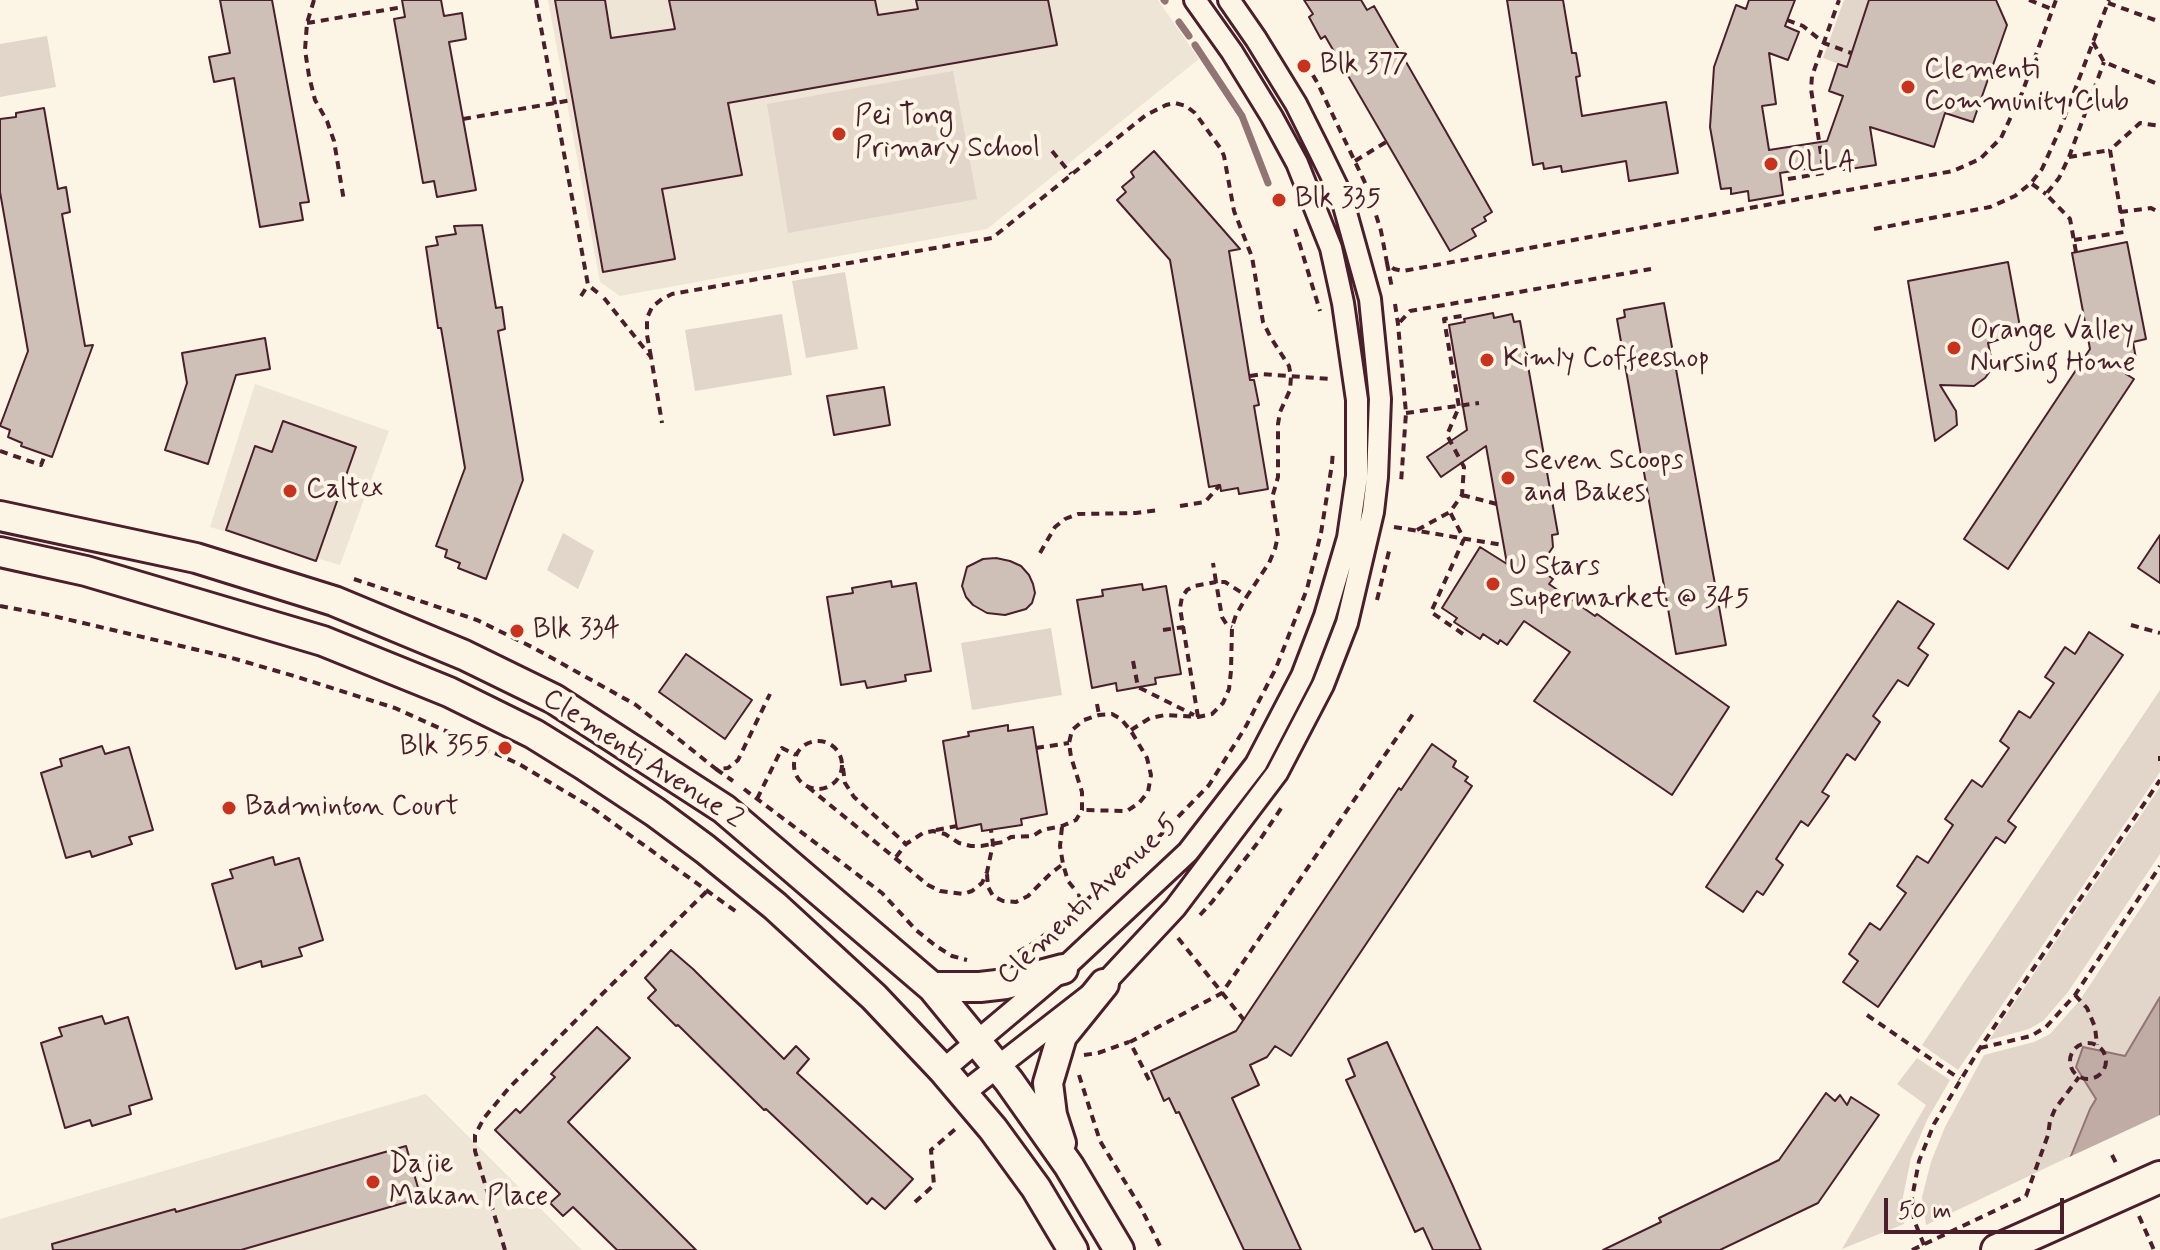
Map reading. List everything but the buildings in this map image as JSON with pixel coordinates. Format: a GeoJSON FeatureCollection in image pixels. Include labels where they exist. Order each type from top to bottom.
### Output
{"type":"FeatureCollection","features":[{"type":"Feature","properties":{"kind":"main road","name":"Clementi Avenue 2"},"geometry":{"type":"LineString","coordinates":[[0,516],[196,558],[334,601],[464,655],[554,699],[724,809],[932,987],[999,1067],[1069,1166],[1119,1250]]}},
{"type":"Feature","properties":{"kind":"main road","name":"Clementi Avenue 2"},"geometry":{"type":"LineString","coordinates":[[0,552],[86,571],[323,641],[449,692],[534,734],[655,812],[775,906],[874,997],[964,1093],[1036,1188],[1073,1250]]}},
{"type":"Feature","properties":{"kind":"main road"},"geometry":{"type":"LineString","coordinates":[[818,947],[828,945],[839,935],[846,921],[846,912]]}},
{"type":"Feature","properties":{"kind":"main road"},"geometry":{"type":"LineString","coordinates":[[932,987],[1006,984],[1063,969]]}},
{"type":"Feature","properties":{"kind":"main road"},"geometry":{"type":"LineString","coordinates":[[1069,1166],[1052,1115],[1048,1083],[1062,1036],[1104,984]]}},
{"type":"Feature","properties":{"kind":"main road"},"geometry":{"type":"LineString","coordinates":[[1997,1250],[2159,1181]]}},
{"type":"Feature","properties":{"kind":"street","name":"Clementi Avenue 5"},"geometry":{"type":"LineString","coordinates":[[943,1070],[1063,969],[1188,852],[1256,764],[1302,676],[1325,616],[1348,538],[1357,476],[1357,400],[1343,303],[1331,248],[1297,163],[1272,117],[1195,0]]}},
{"type":"Feature","properties":{"kind":"street","name":"Clementi Avenue 5"},"geometry":{"type":"LineString","coordinates":[[964,1093],[1104,984],[1175,908],[1277,773],[1323,685],[1347,623],[1375,500],[1380,399],[1370,299],[1341,195],[1296,104],[1229,0]]}},
{"type":"Feature","properties":{"kind":"path"},"geometry":{"type":"LineString","coordinates":[[314,0],[307,23],[305,50],[315,100],[334,141],[344,201]]}},
{"type":"Feature","properties":{"kind":"path"},"geometry":{"type":"LineString","coordinates":[[536,0],[588,285],[598,293]]}},
{"type":"Feature","properties":{"kind":"path"},"geometry":{"type":"LineString","coordinates":[[1788,179],[1824,173],[1811,89],[1812,76],[1839,0]]}},
{"type":"Feature","properties":{"kind":"path"},"geometry":{"type":"LineString","coordinates":[[2029,0],[2052,9]]}},
{"type":"Feature","properties":{"kind":"path"},"geometry":{"type":"LineString","coordinates":[[1306,63],[1368,189],[1387,263],[1403,271],[1953,171],[1980,159],[2001,138],[2022,93],[2056,0]]}},
{"type":"Feature","properties":{"kind":"path"},"geometry":{"type":"LineString","coordinates":[[1874,229],[1990,207],[2015,196],[2042,169],[2108,2],[2155,20]]}},
{"type":"Feature","properties":{"kind":"path"},"geometry":{"type":"LineString","coordinates":[[307,23],[403,7]]}},
{"type":"Feature","properties":{"kind":"path"},"geometry":{"type":"LineString","coordinates":[[1787,20],[1803,26],[1824,43],[1851,53]]}},
{"type":"Feature","properties":{"kind":"path"},"geometry":{"type":"LineString","coordinates":[[2093,42],[2104,62],[2160,85]]}},
{"type":"Feature","properties":{"kind":"path"},"geometry":{"type":"LineString","coordinates":[[2046,194],[2059,178],[2069,157],[2104,62]]}},
{"type":"Feature","properties":{"kind":"path"},"geometry":{"type":"LineString","coordinates":[[463,119],[572,100]]}},
{"type":"Feature","properties":{"kind":"path"},"geometry":{"type":"LineString","coordinates":[[662,423],[647,335],[647,318],[652,307],[672,294],[992,238],[1155,109],[1175,103],[1186,106],[1195,113],[1224,156],[1234,211],[1252,257],[1263,322],[1289,366],[1290,390],[1280,412],[1276,484],[1272,498],[1278,536],[1269,563],[1236,615],[1232,627],[1229,689],[1223,703],[1212,714],[1150,718],[1131,731]]}},
{"type":"Feature","properties":{"kind":"path"},"geometry":{"type":"LineString","coordinates":[[2069,157],[2110,150],[2140,123],[2160,126]]}},
{"type":"Feature","properties":{"kind":"path"},"geometry":{"type":"LineString","coordinates":[[1355,161],[1386,142]]}},
{"type":"Feature","properties":{"kind":"path"},"geometry":{"type":"LineString","coordinates":[[2074,240],[2124,232],[2110,150]]}},
{"type":"Feature","properties":{"kind":"path"},"geometry":{"type":"LineString","coordinates":[[1052,151],[1071,175]]}},
{"type":"Feature","properties":{"kind":"path"},"geometry":{"type":"LineString","coordinates":[[2031,183],[2070,219],[2076,252]]}},
{"type":"Feature","properties":{"kind":"path"},"geometry":{"type":"LineString","coordinates":[[2120,212],[2151,208],[2160,213]]}},
{"type":"Feature","properties":{"kind":"path"},"geometry":{"type":"LineString","coordinates":[[1295,229],[1322,318]]}},
{"type":"Feature","properties":{"kind":"path"},"geometry":{"type":"LineString","coordinates":[[1398,324],[1410,311],[1651,269]]}},
{"type":"Feature","properties":{"kind":"path"},"geometry":{"type":"LineString","coordinates":[[581,296],[588,285]]}},
{"type":"Feature","properties":{"kind":"path"},"geometry":{"type":"LineString","coordinates":[[604,298],[651,357]]}},
{"type":"Feature","properties":{"kind":"path"},"geometry":{"type":"LineString","coordinates":[[1416,531],[1450,512],[1462,495],[1464,467],[1447,435],[1459,407],[1444,319],[1467,315]]}},
{"type":"Feature","properties":{"kind":"path"},"geometry":{"type":"LineString","coordinates":[[1250,376],[1262,374],[1331,379]]}},
{"type":"Feature","properties":{"kind":"path"},"geometry":{"type":"LineString","coordinates":[[1406,413],[1479,403]]}},
{"type":"Feature","properties":{"kind":"path"},"geometry":{"type":"LineString","coordinates":[[1009,955],[1037,941],[1144,852],[1209,785],[1245,728],[1276,668],[1307,589],[1321,533],[1333,450]]}},
{"type":"Feature","properties":{"kind":"path"},"geometry":{"type":"LineString","coordinates":[[0,451],[41,465],[45,455]]}},
{"type":"Feature","properties":{"kind":"path"},"geometry":{"type":"LineString","coordinates":[[1267,485],[1276,484]]}},
{"type":"Feature","properties":{"kind":"path"},"geometry":{"type":"LineString","coordinates":[[1180,506],[1205,502],[1220,485]]}},
{"type":"Feature","properties":{"kind":"path"},"geometry":{"type":"LineString","coordinates":[[1462,495],[1497,504]]}},
{"type":"Feature","properties":{"kind":"path"},"geometry":{"type":"LineString","coordinates":[[1040,553],[1055,527],[1078,514],[1159,510]]}},
{"type":"Feature","properties":{"kind":"path"},"geometry":{"type":"LineString","coordinates":[[1450,512],[1464,539]]}},
{"type":"Feature","properties":{"kind":"path"},"geometry":{"type":"LineString","coordinates":[[1394,527],[1503,545]]}},
{"type":"Feature","properties":{"kind":"path"},"geometry":{"type":"LineString","coordinates":[[1463,634],[1431,612],[1464,539]]}},
{"type":"Feature","properties":{"kind":"path"},"geometry":{"type":"LineString","coordinates":[[1213,563],[1222,617],[1232,627]]}},
{"type":"Feature","properties":{"kind":"path"},"geometry":{"type":"LineString","coordinates":[[1198,717],[1180,608],[1182,597],[1194,586],[1216,582],[1225,582],[1247,596]]}},
{"type":"Feature","properties":{"kind":"path"},"geometry":{"type":"LineString","coordinates":[[0,606],[232,658],[395,708],[519,764],[591,807],[744,917]]}},
{"type":"Feature","properties":{"kind":"path"},"geometry":{"type":"LineString","coordinates":[[477,620],[636,705],[882,893],[916,930],[936,946],[952,956],[975,962]]}},
{"type":"Feature","properties":{"kind":"path"},"geometry":{"type":"LineString","coordinates":[[2131,625],[2160,633]]}},
{"type":"Feature","properties":{"kind":"path"},"geometry":{"type":"LineString","coordinates":[[1163,630],[1184,627]]}},
{"type":"Feature","properties":{"kind":"path"},"geometry":{"type":"LineString","coordinates":[[1133,661],[1138,687],[1198,717]]}},
{"type":"Feature","properties":{"kind":"path"},"geometry":{"type":"LineString","coordinates":[[716,769],[728,768],[738,760],[770,694]]}},
{"type":"Feature","properties":{"kind":"path"},"geometry":{"type":"LineString","coordinates":[[1097,704],[1099,715]]}},
{"type":"Feature","properties":{"kind":"path"},"geometry":{"type":"LineString","coordinates":[[1078,1056],[1130,1042],[1222,993],[1415,711]]}},
{"type":"Feature","properties":{"kind":"path"},"geometry":{"type":"LineString","coordinates":[[933,831],[971,846],[993,844],[1011,837],[1033,836],[1042,830],[1076,820],[1082,810],[1082,792],[1071,757],[1069,743],[1072,730],[1084,720],[1112,714],[1131,731],[1147,758],[1151,775],[1148,792],[1127,811],[1082,810]]}},
{"type":"Feature","properties":{"kind":"path"},"geometry":{"type":"LineString","coordinates":[[906,844],[854,797],[845,783],[837,750],[828,742],[815,740],[804,745],[796,755],[794,767],[798,779],[928,885],[940,891],[963,894],[982,883],[993,844],[991,830]]}},
{"type":"Feature","properties":{"kind":"path"},"geometry":{"type":"LineString","coordinates":[[1036,748],[1069,743]]}},
{"type":"Feature","properties":{"kind":"path"},"geometry":{"type":"LineString","coordinates":[[757,799],[782,748],[796,755]]}},
{"type":"Feature","properties":{"kind":"path"},"geometry":{"type":"LineString","coordinates":[[808,787],[820,789],[832,784],[840,775],[842,762]]}},
{"type":"Feature","properties":{"kind":"path"},"geometry":{"type":"LineString","coordinates":[[1924,1245],[1914,1220],[1912,1198],[1919,1161],[1932,1129],[1980,1048],[2160,780]]}},
{"type":"Feature","properties":{"kind":"path"},"geometry":{"type":"LineString","coordinates":[[896,857],[914,837],[957,826]]}},
{"type":"Feature","properties":{"kind":"path"},"geometry":{"type":"LineString","coordinates":[[1062,826],[1060,846],[1068,881],[1085,902]]}},
{"type":"Feature","properties":{"kind":"path"},"geometry":{"type":"LineString","coordinates":[[987,872],[988,887],[993,896],[1016,902],[1028,896],[1063,864]]}},
{"type":"Feature","properties":{"kind":"path"},"geometry":{"type":"LineString","coordinates":[[1980,1048],[2031,1036],[2046,1027],[2075,995],[2160,866]]}},
{"type":"Feature","properties":{"kind":"path"},"geometry":{"type":"LineString","coordinates":[[505,1250],[475,1151],[475,1135],[484,1118],[594,1002],[708,890]]}},
{"type":"Feature","properties":{"kind":"path"},"geometry":{"type":"LineString","coordinates":[[1177,937],[1244,1020]]}},
{"type":"Feature","properties":{"kind":"path"},"geometry":{"type":"LineString","coordinates":[[2075,995],[2087,1008],[2106,1065],[2100,1074],[2089,1079],[2079,1077],[2071,1068],[2070,1056],[2076,1046],[2086,1042],[2097,1045]]}},
{"type":"Feature","properties":{"kind":"path"},"geometry":{"type":"LineString","coordinates":[[1867,1015],[1960,1079]]}},
{"type":"Feature","properties":{"kind":"path"},"geometry":{"type":"LineString","coordinates":[[1130,1042],[1149,1080]]}},
{"type":"Feature","properties":{"kind":"path"},"geometry":{"type":"LineString","coordinates":[[1078,1065],[1100,1141],[1141,1208],[1162,1250]]}},
{"type":"Feature","properties":{"kind":"path"},"geometry":{"type":"LineString","coordinates":[[1912,1250],[2026,1196],[2055,1109],[2079,1077]]}},
{"type":"Feature","properties":{"kind":"path"},"geometry":{"type":"LineString","coordinates":[[915,1202],[934,1185],[931,1150],[959,1126]]}},
{"type":"Feature","properties":{"kind":"shaded area","name":"Pei Tong Primary School"},"geometry":{"type":"Polygon","coordinates":[[[548,0],[1158,0],[1199,59],[987,229],[620,296],[600,282],[548,0]]]}},
{"type":"Feature","properties":{"kind":"shaded area"},"geometry":{"type":"Polygon","coordinates":[[[1844,0],[1869,0],[1847,67],[1823,58],[1844,0]]]}},
{"type":"Feature","properties":{"kind":"shaded area"},"geometry":{"type":"Polygon","coordinates":[[[47,36],[56,87],[0,97],[0,44],[47,36]]]}},
{"type":"Feature","properties":{"kind":"shaded area"},"geometry":{"type":"Polygon","coordinates":[[[953,71],[977,199],[788,233],[767,104],[953,71]]]}},
{"type":"Feature","properties":{"kind":"shaded area"},"geometry":{"type":"Polygon","coordinates":[[[845,272],[858,349],[806,358],[792,281],[845,272]]]}},
{"type":"Feature","properties":{"kind":"shaded area"},"geometry":{"type":"Polygon","coordinates":[[[782,314],[792,375],[695,391],[685,330],[782,314]]]}},
{"type":"Feature","properties":{"kind":"shaded area"},"geometry":{"type":"Polygon","coordinates":[[[255,384],[389,431],[340,565],[210,527],[255,384]]]}},
{"type":"Feature","properties":{"kind":"shaded area"},"geometry":{"type":"Polygon","coordinates":[[[563,533],[594,551],[578,589],[547,570],[563,533]]]}},
{"type":"Feature","properties":{"kind":"shaded area"},"geometry":{"type":"Polygon","coordinates":[[[1051,628],[1062,695],[972,710],[961,643],[1051,628]]]}},
{"type":"Feature","properties":{"kind":"shaded area"},"geometry":{"type":"Polygon","coordinates":[[[2160,690],[2160,772],[1958,1070],[1922,1045],[2160,690]]]}},
{"type":"Feature","properties":{"kind":"shaded area"},"geometry":{"type":"Polygon","coordinates":[[[2160,787],[2160,854],[2068,992],[2043,1021],[2029,1029],[1989,1040],[2160,787]]]}},
{"type":"Feature","properties":{"kind":"shaded area"},"geometry":{"type":"Polygon","coordinates":[[[2160,879],[2160,997],[2125,1056],[2083,1048],[2077,1067],[2096,1099],[2071,1156],[1926,1225],[1922,1197],[1931,1162],[1945,1127],[1984,1055],[2034,1042],[2050,1034],[2080,1000],[2160,879]]]}},
{"type":"Feature","properties":{"kind":"shaded area"},"geometry":{"type":"Polygon","coordinates":[[[2160,997],[2160,1166],[2021,1250],[2071,1156],[2096,1099],[2076,1067],[2083,1047],[2125,1056],[2160,997]]]}},
{"type":"Feature","properties":{"kind":"shaded area"},"geometry":{"type":"Polygon","coordinates":[[[1917,1058],[1950,1080],[1927,1120],[1911,1158],[1903,1197],[1904,1224],[1842,1249],[1926,1105],[1897,1084],[1917,1058]]]}},
{"type":"Feature","properties":{"kind":"shaded area"},"geometry":{"type":"Polygon","coordinates":[[[426,1094],[582,1250],[0,1250],[0,1219],[426,1094]]]}},
{"type":"Feature","properties":{"kind":"pier"},"geometry":{"type":"Polygon","coordinates":[[[2160,1115],[2160,1175],[2122,1250],[2017,1250],[2065,1159],[2160,1115]]]}},
{"type":"Feature","properties":{"kind":"waterway"},"geometry":{"type":"LineString","coordinates":[[1179,22],[1189,36]]}},
{"type":"Feature","properties":{"kind":"waterway"},"geometry":{"type":"LineString","coordinates":[[1195,45],[1242,116],[1268,183]]}},
{"type":"Feature","properties":{"kind":"place","name":"Blk 377"},"geometry":{"type":"Point","coordinates":[1304,66]}},
{"type":"Feature","properties":{"kind":"place","name":"Clementi Community Club"},"geometry":{"type":"Point","coordinates":[1908,87]}},
{"type":"Feature","properties":{"kind":"place","name":"Pei Tong Primary School"},"geometry":{"type":"Point","coordinates":[839,134]}},
{"type":"Feature","properties":{"kind":"place","name":"OLLA"},"geometry":{"type":"Point","coordinates":[1771,164]}},
{"type":"Feature","properties":{"kind":"place","name":"Blk 335"},"geometry":{"type":"Point","coordinates":[1279,200]}},
{"type":"Feature","properties":{"kind":"place","name":"Orange Valley Nursing Home"},"geometry":{"type":"Point","coordinates":[1954,348]}},
{"type":"Feature","properties":{"kind":"place","name":"Kimly Coffeeshop"},"geometry":{"type":"Point","coordinates":[1487,360]}},
{"type":"Feature","properties":{"kind":"place","name":"Seven Scoops and Bakes"},"geometry":{"type":"Point","coordinates":[1508,478]}},
{"type":"Feature","properties":{"kind":"place","name":"Caltex"},"geometry":{"type":"Point","coordinates":[290,491]}},
{"type":"Feature","properties":{"kind":"place","name":"U Stars Supermarket @ 345"},"geometry":{"type":"Point","coordinates":[1493,584]}},
{"type":"Feature","properties":{"kind":"place","name":"Blk 334"},"geometry":{"type":"Point","coordinates":[517,631]}},
{"type":"Feature","properties":{"kind":"place","name":"Blk 355"},"geometry":{"type":"Point","coordinates":[505,748]}},
{"type":"Feature","properties":{"kind":"place","name":"Badminton Court"},"geometry":{"type":"Point","coordinates":[229,808]}},
{"type":"Feature","properties":{"kind":"place","name":"Dajie Makan Place"},"geometry":{"type":"Point","coordinates":[373,1182]}}]}
